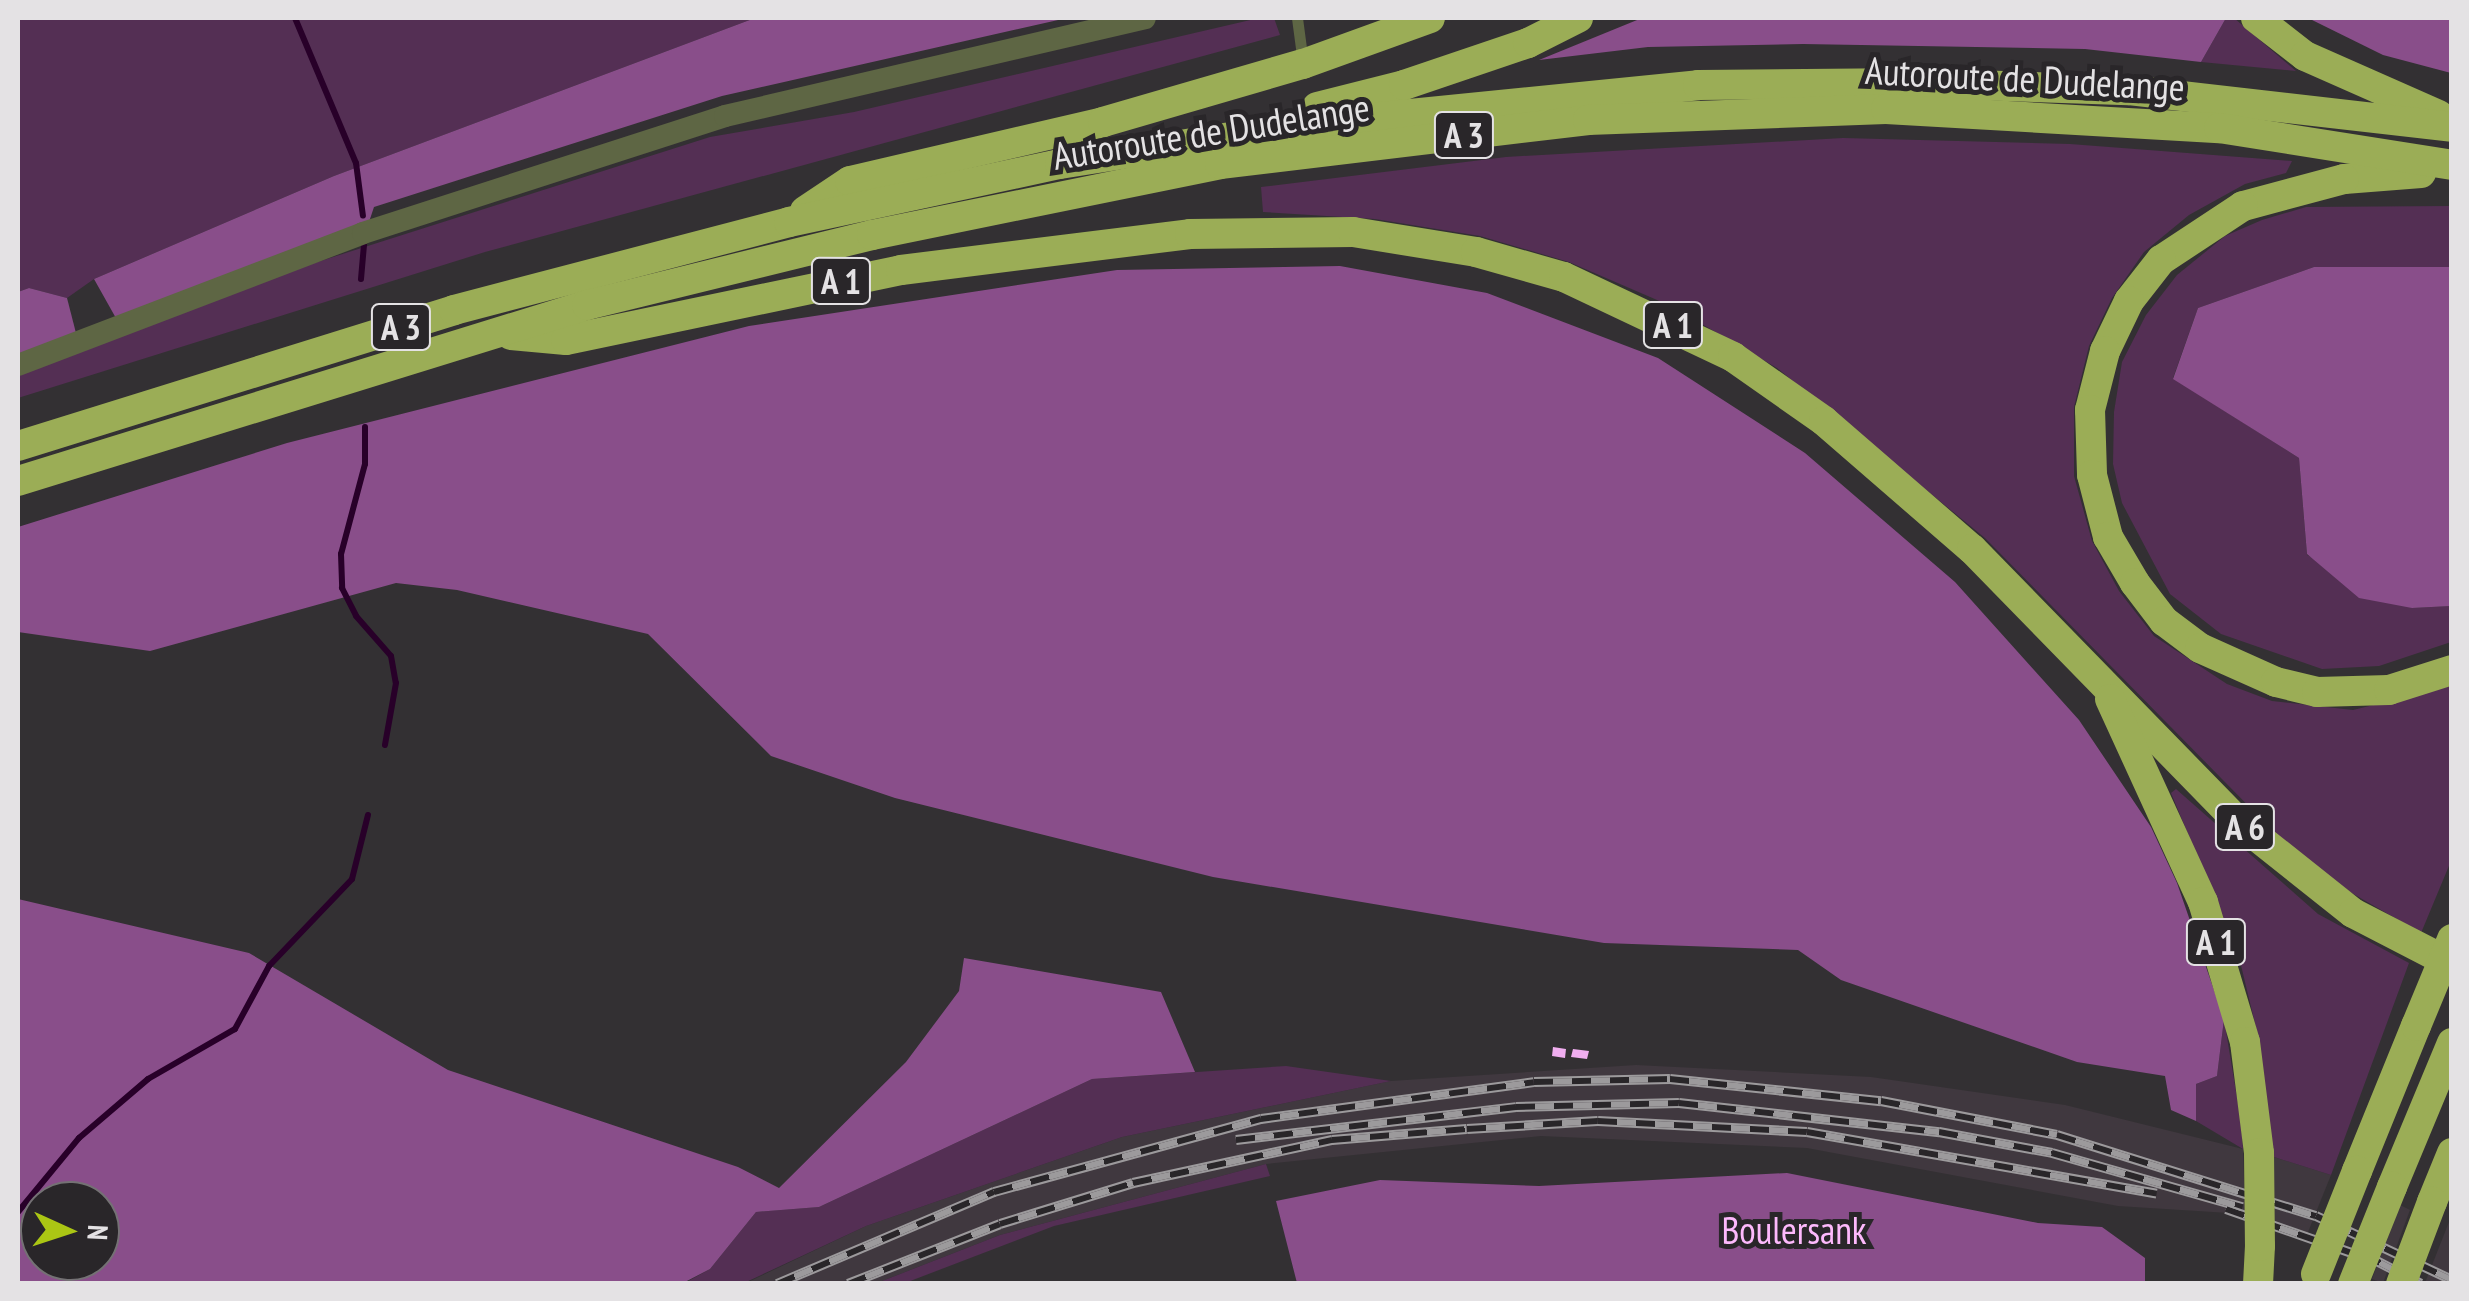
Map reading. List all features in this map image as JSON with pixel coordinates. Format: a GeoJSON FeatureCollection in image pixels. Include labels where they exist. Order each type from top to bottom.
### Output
{"type":"FeatureCollection","features":[{"type":"Feature","properties":{"kind":"highway","name":"A 3"},"geometry":{"type":"LineString","coordinates":[[788,222],[850,181],[1103,122],[1303,64],[1430,18]]}},
{"type":"Feature","properties":{"kind":"highway","name":"A 3"},"geometry":{"type":"LineString","coordinates":[[1060,164],[1404,86],[1528,42],[1578,18]]}},
{"type":"Feature","properties":{"kind":"highway"},"geometry":{"type":"LineString","coordinates":[[2256,18],[2305,56],[2452,119]]}},
{"type":"Feature","properties":{"kind":"highway","name":"Autoroute de Dudelange"},"geometry":{"type":"LineString","coordinates":[[18,446],[454,310],[788,222],[1060,164],[1320,123],[1698,85],[2129,90],[2452,127]]}},
{"type":"Feature","properties":{"kind":"highway","name":"Autoroute de Dudelange"},"geometry":{"type":"LineString","coordinates":[[18,481],[493,334],[723,271],[1063,194],[1220,164],[1588,120],[1886,109],[2219,128],[2452,167]]}},
{"type":"Feature","properties":{"kind":"highway","name":"A 3"},"geometry":{"type":"LineString","coordinates":[[2452,167],[2344,179],[2283,193],[2206,228],[2162,260],[2129,301],[2105,351],[2090,410],[2092,475],[2108,537],[2164,621],[2200,648],[2276,682],[2318,692],[2389,690],[2452,670]]}},
{"type":"Feature","properties":{"kind":"highway","name":"A 1"},"geometry":{"type":"LineString","coordinates":[[493,334],[566,340],[901,270],[1190,234],[1353,232],[1476,252],[1564,277],[1733,357],[1902,485],[2106,689],[2126,746],[2203,902],[2245,1042],[2259,1153],[2258,1284]]}},
{"type":"Feature","properties":{"kind":"highway","name":"A 6"},"geometry":{"type":"LineString","coordinates":[[2106,689],[2171,758],[2293,868],[2352,912],[2452,964]]}},
{"type":"Feature","properties":{"kind":"highway"},"geometry":{"type":"LineString","coordinates":[[2314,1279],[2452,940]]}},
{"type":"Feature","properties":{"kind":"highway"},"geometry":{"type":"LineString","coordinates":[[2353,1284],[2452,1043]]}},
{"type":"Feature","properties":{"kind":"highway"},"geometry":{"type":"LineString","coordinates":[[2401,1284],[2452,1153]]}},
{"type":"Feature","properties":{"kind":"street"},"geometry":{"type":"LineString","coordinates":[[18,365],[363,233],[725,116],[1145,18]]}},
{"type":"Feature","properties":{"kind":"lane"},"geometry":{"type":"LineString","coordinates":[[1297,18],[1303,64]]}},
{"type":"Feature","properties":{"kind":"shaded area"},"geometry":{"type":"Polygon","coordinates":[[[18,18],[755,18],[334,176],[94,279],[67,298],[29,288],[18,292],[18,18]]]}},
{"type":"Feature","properties":{"kind":"shaded area"},"geometry":{"type":"Polygon","coordinates":[[[1259,18],[1274,18],[1280,35],[485,252],[18,398],[18,370],[217,294],[710,137],[854,112],[1259,18]]]}},
{"type":"Feature","properties":{"kind":"shaded area"},"geometry":{"type":"Polygon","coordinates":[[[2226,18],[2234,18],[2296,71],[2201,62],[2226,18]]]}},
{"type":"Feature","properties":{"kind":"shaded area"},"geometry":{"type":"Polygon","coordinates":[[[1843,138],[2070,144],[2292,161],[2286,173],[2245,184],[2189,215],[2144,252],[2112,298],[2089,346],[2074,407],[2074,476],[2092,541],[2119,591],[2154,636],[2227,684],[2272,701],[2353,710],[2451,686],[2451,861],[2421,933],[2350,892],[2279,837],[1985,538],[1777,368],[1671,306],[1569,262],[1480,236],[1375,219],[1263,212],[1261,187],[1506,157],[1843,138]]]}},
{"type":"Feature","properties":{"kind":"shaded area"},"geometry":{"type":"Polygon","coordinates":[[[2451,206],[2451,267],[2314,267],[2198,308],[2173,378],[2299,458],[2307,555],[2412,608],[2451,606],[2451,642],[2379,666],[2322,669],[2221,634],[2170,594],[2122,503],[2113,464],[2114,412],[2122,362],[2146,315],[2177,275],[2225,236],[2262,220],[2306,207],[2451,206]]]}},
{"type":"Feature","properties":{"kind":"shaded area"},"geometry":{"type":"Polygon","coordinates":[[[2176,789],[2318,914],[2409,963],[2331,1175],[2271,1156],[2259,1040],[2239,957],[2171,793],[2176,789]]]}},
{"type":"Feature","properties":{"kind":"shaded area"},"geometry":{"type":"Polygon","coordinates":[[[2224,1019],[2243,1149],[2196,1121],[2196,1084],[2217,1076],[2224,1019]]]}},
{"type":"Feature","properties":{"kind":"shaded area"},"geometry":{"type":"Polygon","coordinates":[[[1636,1065],[1871,1077],[2065,1105],[2243,1149],[2245,1214],[2118,1206],[1807,1148],[1541,1136],[1266,1164],[1000,1235],[877,1283],[744,1284],[866,1226],[1122,1137],[1391,1081],[1636,1065]]]}},
{"type":"Feature","properties":{"kind":"shaded area"},"geometry":{"type":"Polygon","coordinates":[[[1286,1066],[1391,1081],[1122,1137],[866,1226],[744,1283],[683,1284],[710,1269],[756,1212],[819,1207],[1092,1079],[1286,1066]]]}},
{"type":"Feature","properties":{"kind":"shaded area"},"geometry":{"type":"Polygon","coordinates":[[[2271,1156],[2331,1175],[2306,1237],[2274,1227],[2271,1156]]]}},
{"type":"Feature","properties":{"kind":"shaded area"},"geometry":{"type":"Polygon","coordinates":[[[1266,1164],[1270,1176],[1054,1226],[905,1283],[877,1283],[1000,1235],[1266,1164]]]}},
{"type":"Feature","properties":{"kind":"shaded area"},"geometry":{"type":"Polygon","coordinates":[[[2400,1205],[2410,1210],[2383,1283],[2372,1279],[2400,1205]]]}},
{"type":"Feature","properties":{"kind":"shaded area"},"geometry":{"type":"Polygon","coordinates":[[[2449,1222],[2451,1283],[2425,1283],[2449,1222]]]}},
{"type":"Feature","properties":{"kind":"green space"},"geometry":{"type":"Polygon","coordinates":[[[755,18],[1067,18],[722,96],[374,207],[369,222],[117,320],[94,279],[334,176],[755,18]]]}},
{"type":"Feature","properties":{"kind":"green space"},"geometry":{"type":"Polygon","coordinates":[[[1642,18],[2226,18],[2201,62],[2085,49],[1803,44],[1648,47],[1539,60],[1642,18]]]}},
{"type":"Feature","properties":{"kind":"green space"},"geometry":{"type":"Polygon","coordinates":[[[2308,18],[2451,18],[2451,73],[2383,55],[2308,18]]]}},
{"type":"Feature","properties":{"kind":"green space"},"geometry":{"type":"Polygon","coordinates":[[[1340,266],[1487,293],[1658,358],[1805,453],[1955,582],[2079,720],[2151,827],[2177,883],[2224,1019],[2217,1076],[2196,1084],[2196,1121],[2171,1110],[2165,1076],[2077,1062],[1841,980],[1798,950],[1604,943],[1213,877],[895,798],[771,756],[648,634],[457,590],[396,583],[150,651],[18,632],[18,527],[287,443],[749,326],[1117,270],[1340,266]]]}},
{"type":"Feature","properties":{"kind":"green space"},"geometry":{"type":"Polygon","coordinates":[[[2314,267],[2451,267],[2451,606],[2412,608],[2359,598],[2307,554],[2299,458],[2173,379],[2198,308],[2314,267]]]}},
{"type":"Feature","properties":{"kind":"green space"},"geometry":{"type":"Polygon","coordinates":[[[29,288],[67,298],[77,337],[18,357],[18,292],[29,288]]]}},
{"type":"Feature","properties":{"kind":"green space"},"geometry":{"type":"Polygon","coordinates":[[[18,899],[249,953],[448,1070],[738,1167],[779,1188],[906,1062],[959,991],[964,958],[1161,992],[1195,1072],[1092,1079],[819,1207],[756,1212],[710,1269],[683,1283],[18,1283],[18,899]]]}},
{"type":"Feature","properties":{"kind":"green space","name":"Boulersank"},"geometry":{"type":"Polygon","coordinates":[[[1787,1173],[2038,1223],[2102,1227],[2145,1258],[2145,1283],[1297,1283],[1276,1201],[1380,1180],[1539,1186],[1787,1173]]]}},
{"type":"Feature","properties":{"kind":"building"},"geometry":{"type":"Polygon","coordinates":[[[1553,1047],[1566,1049],[1565,1058],[1552,1056],[1553,1047]]]}},
{"type":"Feature","properties":{"kind":"building"},"geometry":{"type":"Polygon","coordinates":[[[1573,1049],[1589,1051],[1587,1059],[1571,1057],[1573,1049]]]}},
{"type":"Feature","properties":{"kind":"waterway"},"geometry":{"type":"LineString","coordinates":[[295,18],[356,163],[363,216]]}},
{"type":"Feature","properties":{"kind":"waterway"},"geometry":{"type":"LineString","coordinates":[[361,279],[364,243]]}},
{"type":"Feature","properties":{"kind":"waterway"},"geometry":{"type":"LineString","coordinates":[[365,427],[365,464],[341,554],[342,588],[356,616],[391,656],[396,683],[385,745]]}},
{"type":"Feature","properties":{"kind":"waterway"},"geometry":{"type":"LineString","coordinates":[[18,1212],[79,1138],[148,1079],[235,1029],[269,966],[352,879],[368,815]]}},
{"type":"Feature","properties":{"kind":"railway"},"geometry":{"type":"LineString","coordinates":[[777,1284],[994,1192],[1261,1119],[1534,1082],[1670,1079],[1881,1101],[2057,1135],[2316,1216],[2452,1280]]}},
{"type":"Feature","properties":{"kind":"railway"},"geometry":{"type":"LineString","coordinates":[[1236,1140],[1516,1107],[1679,1103],[1939,1132],[2052,1153],[2242,1207]]}},
{"type":"Feature","properties":{"kind":"railway"},"geometry":{"type":"LineString","coordinates":[[848,1284],[1000,1224],[1133,1183],[1332,1140],[1467,1129],[1598,1121],[1807,1132],[2157,1194]]}},
{"type":"Feature","properties":{"kind":"railway"},"geometry":{"type":"LineString","coordinates":[[2226,1209],[2372,1260]]}},
{"type":"Feature","properties":{"kind":"railway"},"geometry":{"type":"LineString","coordinates":[[2363,1254],[2421,1284]]}}]}
